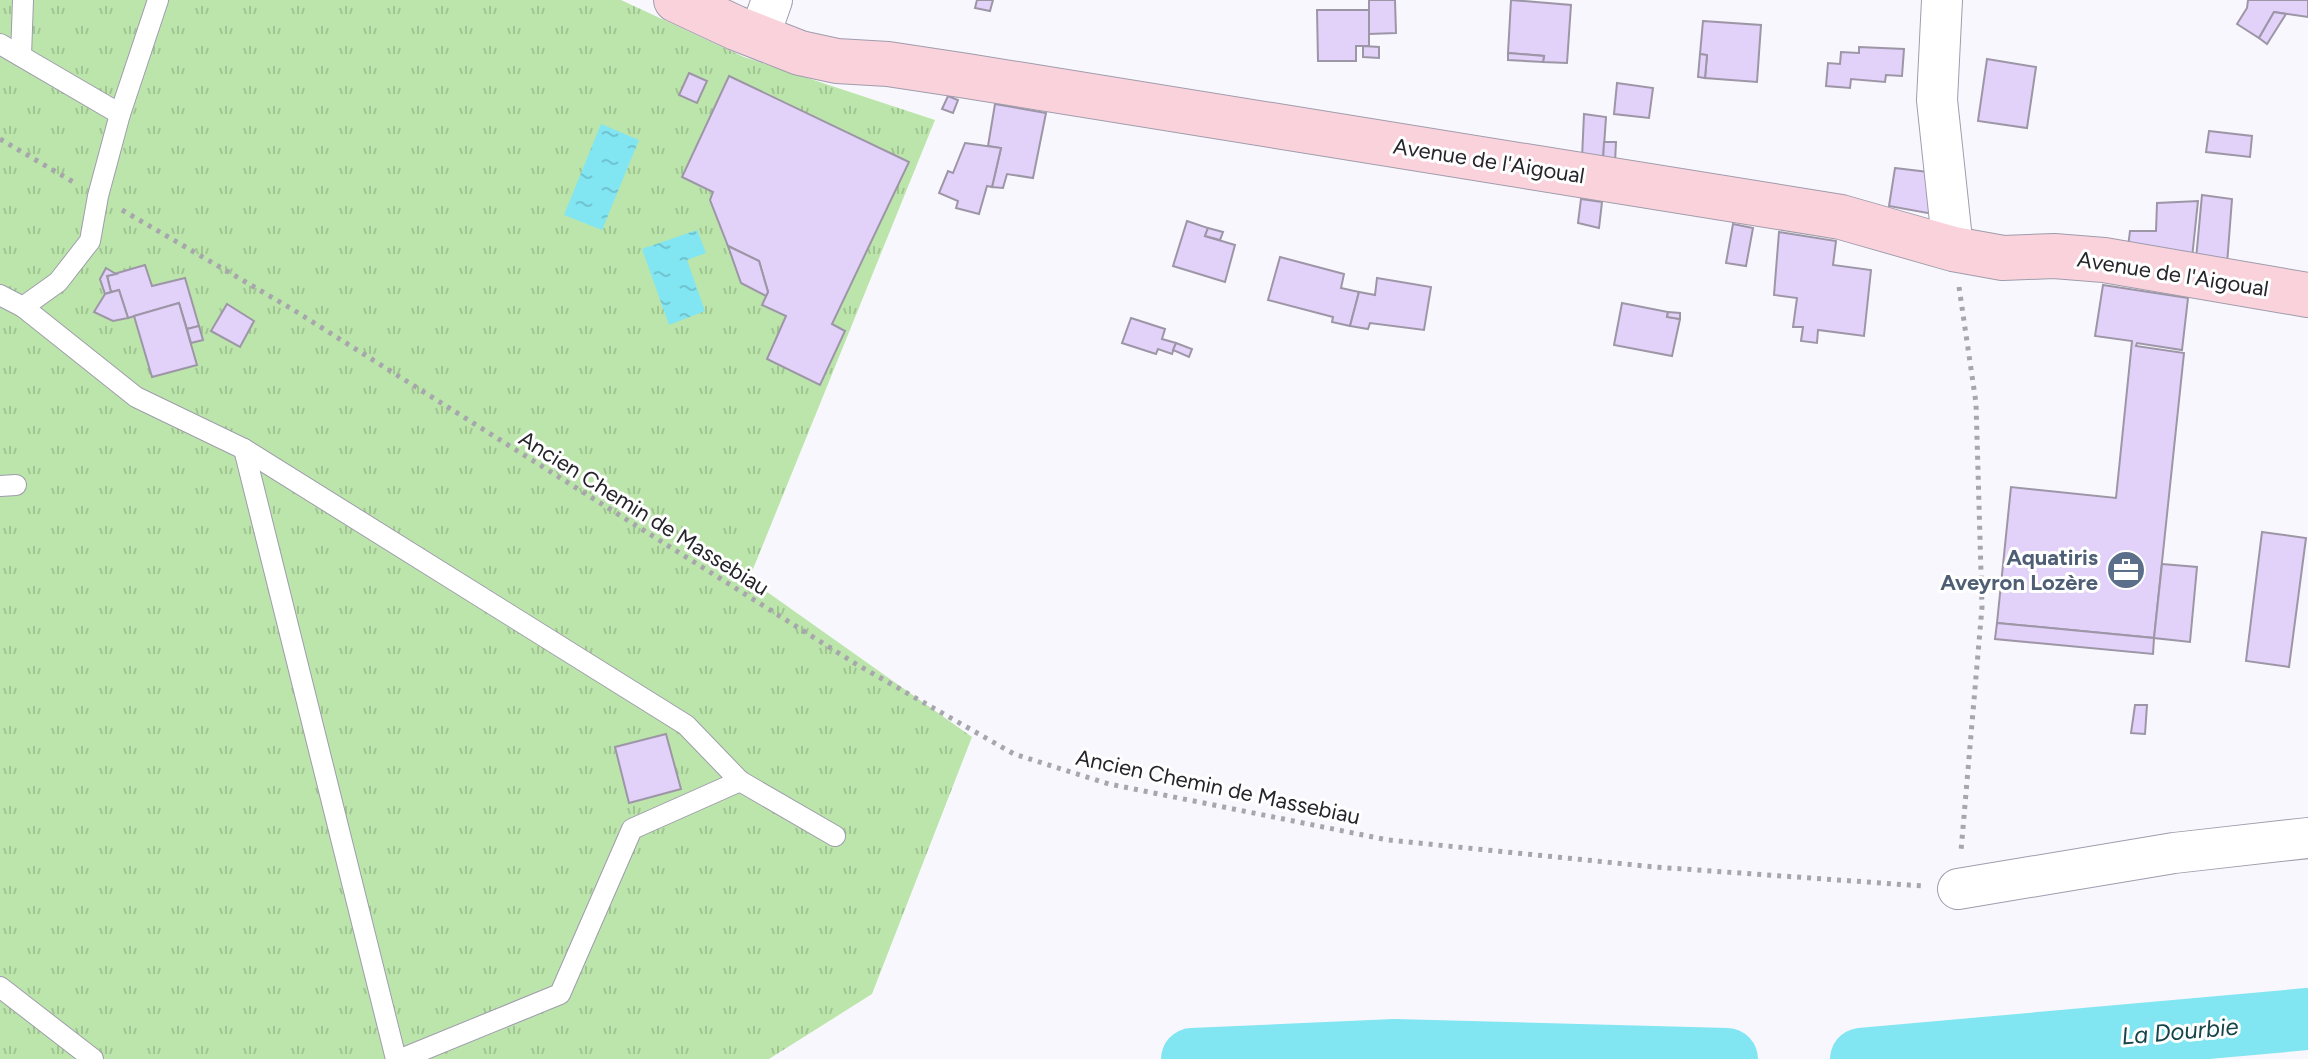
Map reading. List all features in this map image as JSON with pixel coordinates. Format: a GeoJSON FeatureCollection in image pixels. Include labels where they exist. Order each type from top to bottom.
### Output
{"type":"FeatureCollection","features":[{"type":"Feature","properties":{"kind":"main road","name":"Avenue de l'Aigoual"},"geometry":{"type":"LineString","coordinates":[[676,0],[753,16],[800,53],[837,61],[888,64],[967,76],[1841,217],[1953,249],[2003,258],[2054,256],[2104,260],[2308,295]]}},
{"type":"Feature","properties":{"kind":"street"},"geometry":{"type":"LineString","coordinates":[[1942,0],[1937,100],[1953,249]]}},
{"type":"Feature","properties":{"kind":"street"},"geometry":{"type":"LineString","coordinates":[[1958,889],[2174,853],[2308,838]]}},
{"type":"Feature","properties":{"kind":"lane"},"geometry":{"type":"LineString","coordinates":[[21,56],[23,0]]}},
{"type":"Feature","properties":{"kind":"lane"},"geometry":{"type":"LineString","coordinates":[[23,307],[58,282],[90,241],[98,196],[120,114],[158,0]]}},
{"type":"Feature","properties":{"kind":"lane"},"geometry":{"type":"LineString","coordinates":[[0,44],[120,114]]}},
{"type":"Feature","properties":{"kind":"lane"},"geometry":{"type":"LineString","coordinates":[[0,295],[23,307],[136,397],[244,449],[686,725],[740,781],[835,836]]}},
{"type":"Feature","properties":{"kind":"lane"},"geometry":{"type":"LineString","coordinates":[[244,449],[398,1059],[560,994],[632,829],[740,781]]}},
{"type":"Feature","properties":{"kind":"lane"},"geometry":{"type":"LineString","coordinates":[[0,987],[93,1059]]}},
{"type":"Feature","properties":{"kind":"path","name":"Ancien Chemin de Massebiau"},"geometry":{"type":"LineString","coordinates":[[0,139],[292,309],[856,664],[1014,754],[1109,784],[1388,840],[1655,867],[1958,889]]}},
{"type":"Feature","properties":{"kind":"path"},"geometry":{"type":"LineString","coordinates":[[1953,249],[1976,403],[1982,607],[1958,889]]}},
{"type":"Feature","properties":{"kind":"green space"},"geometry":{"type":"Polygon","coordinates":[[[0,0],[621,0],[744,57],[935,120],[749,579],[972,737],[872,994],[769,1059],[0,1059],[0,0]]]}},
{"type":"Feature","properties":{"kind":"water"},"geometry":{"type":"Polygon","coordinates":[[[601,124],[639,140],[602,230],[564,215],[601,124]]]}},
{"type":"Feature","properties":{"kind":"water"},"geometry":{"type":"Polygon","coordinates":[[[697,230],[706,253],[687,260],[705,311],[669,325],[642,249],[697,230]]]}},
{"type":"Feature","properties":{"kind":"building"},"geometry":{"type":"Polygon","coordinates":[[[977,0],[993,0],[990,11],[975,8],[977,0]]]}},
{"type":"Feature","properties":{"kind":"building"},"geometry":{"type":"Polygon","coordinates":[[[1369,0],[1395,0],[1396,33],[1369,34],[1369,0]]]}},
{"type":"Feature","properties":{"kind":"building"},"geometry":{"type":"Polygon","coordinates":[[[1511,0],[1571,5],[1567,63],[1543,62],[1544,56],[1508,53],[1511,0]]]}},
{"type":"Feature","properties":{"kind":"building"},"geometry":{"type":"Polygon","coordinates":[[[2248,0],[2308,0],[2308,17],[2274,12],[2259,38],[2237,24],[2247,8],[2248,0]]]}},
{"type":"Feature","properties":{"kind":"building"},"geometry":{"type":"Polygon","coordinates":[[[1317,10],[1369,10],[1369,46],[1356,46],[1356,61],[1318,61],[1317,10]]]}},
{"type":"Feature","properties":{"kind":"building"},"geometry":{"type":"Polygon","coordinates":[[[2274,12],[2286,14],[2267,44],[2259,38],[2274,12]]]}},
{"type":"Feature","properties":{"kind":"building"},"geometry":{"type":"Polygon","coordinates":[[[1703,21],[1761,25],[1757,82],[1705,78],[1707,55],[1700,54],[1703,21]]]}},
{"type":"Feature","properties":{"kind":"building"},"geometry":{"type":"Polygon","coordinates":[[[1363,46],[1379,47],[1379,58],[1363,57],[1363,46]]]}},
{"type":"Feature","properties":{"kind":"building"},"geometry":{"type":"Polygon","coordinates":[[[1859,47],[1904,49],[1902,76],[1886,75],[1885,82],[1851,79],[1850,88],[1826,86],[1828,63],[1840,64],[1841,52],[1859,53],[1859,47]]]}},
{"type":"Feature","properties":{"kind":"building"},"geometry":{"type":"Polygon","coordinates":[[[1508,53],[1544,56],[1543,62],[1508,60],[1508,53]]]}},
{"type":"Feature","properties":{"kind":"building"},"geometry":{"type":"Polygon","coordinates":[[[1700,54],[1707,55],[1705,78],[1698,77],[1700,54]]]}},
{"type":"Feature","properties":{"kind":"building"},"geometry":{"type":"Polygon","coordinates":[[[1987,59],[2036,67],[2027,128],[1978,121],[1987,59]]]}},
{"type":"Feature","properties":{"kind":"building"},"geometry":{"type":"Polygon","coordinates":[[[689,73],[707,81],[697,103],[679,95],[689,73]]]}},
{"type":"Feature","properties":{"kind":"building"},"geometry":{"type":"Polygon","coordinates":[[[729,76],[909,162],[832,324],[845,331],[820,385],[767,359],[786,316],[762,305],[768,292],[759,261],[728,246],[710,200],[713,192],[682,177],[729,76]]]}},
{"type":"Feature","properties":{"kind":"building"},"geometry":{"type":"Polygon","coordinates":[[[1617,83],[1653,88],[1649,118],[1614,114],[1617,83]]]}},
{"type":"Feature","properties":{"kind":"building"},"geometry":{"type":"Polygon","coordinates":[[[948,96],[958,100],[953,113],[942,109],[948,96]]]}},
{"type":"Feature","properties":{"kind":"building"},"geometry":{"type":"Polygon","coordinates":[[[995,104],[1046,113],[1033,178],[1007,174],[1003,188],[992,187],[1001,148],[988,146],[995,104]]]}},
{"type":"Feature","properties":{"kind":"building"},"geometry":{"type":"Polygon","coordinates":[[[1584,114],[1606,117],[1603,161],[1582,158],[1584,114]]]}},
{"type":"Feature","properties":{"kind":"building"},"geometry":{"type":"Polygon","coordinates":[[[2209,131],[2252,136],[2250,157],[2206,152],[2209,131]]]}},
{"type":"Feature","properties":{"kind":"building"},"geometry":{"type":"Polygon","coordinates":[[[1604,142],[1616,142],[1615,163],[1603,161],[1604,142]]]}},
{"type":"Feature","properties":{"kind":"building"},"geometry":{"type":"Polygon","coordinates":[[[965,143],[1001,148],[992,187],[987,186],[979,214],[956,208],[958,201],[939,193],[948,171],[953,173],[965,143]]]}},
{"type":"Feature","properties":{"kind":"building"},"geometry":{"type":"Polygon","coordinates":[[[1895,168],[1928,172],[1944,216],[1889,206],[1895,168]]]}},
{"type":"Feature","properties":{"kind":"building"},"geometry":{"type":"Polygon","coordinates":[[[2202,195],[2232,199],[2227,264],[2196,259],[2202,195]]]}},
{"type":"Feature","properties":{"kind":"building"},"geometry":{"type":"Polygon","coordinates":[[[1581,199],[1602,202],[1599,228],[1578,223],[1581,199]]]}},
{"type":"Feature","properties":{"kind":"building"},"geometry":{"type":"Polygon","coordinates":[[[2198,201],[2192,258],[2128,247],[2130,231],[2156,231],[2157,203],[2198,201]]]}},
{"type":"Feature","properties":{"kind":"building"},"geometry":{"type":"Polygon","coordinates":[[[1187,221],[1208,228],[1205,236],[1235,245],[1225,282],[1173,266],[1187,221]]]}},
{"type":"Feature","properties":{"kind":"building"},"geometry":{"type":"Polygon","coordinates":[[[1733,224],[1753,228],[1746,266],[1726,263],[1733,224]]]}},
{"type":"Feature","properties":{"kind":"building"},"geometry":{"type":"Polygon","coordinates":[[[1208,228],[1223,232],[1220,240],[1205,236],[1208,228]]]}},
{"type":"Feature","properties":{"kind":"building"},"geometry":{"type":"Polygon","coordinates":[[[1779,232],[1836,241],[1833,265],[1871,270],[1864,336],[1818,330],[1817,343],[1801,341],[1803,327],[1793,327],[1797,298],[1774,295],[1779,232]]]}},
{"type":"Feature","properties":{"kind":"building"},"geometry":{"type":"Polygon","coordinates":[[[728,246],[759,261],[768,292],[766,296],[741,283],[728,246]]]}},
{"type":"Feature","properties":{"kind":"building"},"geometry":{"type":"Polygon","coordinates":[[[1280,257],[1344,274],[1341,288],[1359,292],[1350,326],[1332,322],[1333,317],[1268,300],[1280,257]]]}},
{"type":"Feature","properties":{"kind":"building"},"geometry":{"type":"Polygon","coordinates":[[[145,265],[152,286],[185,278],[199,326],[187,329],[179,303],[128,318],[119,290],[111,292],[107,276],[145,265]]]}},
{"type":"Feature","properties":{"kind":"building"},"geometry":{"type":"Polygon","coordinates":[[[106,268],[116,274],[107,276],[111,292],[105,294],[100,279],[106,268]]]}},
{"type":"Feature","properties":{"kind":"building"},"geometry":{"type":"Polygon","coordinates":[[[1377,278],[1431,287],[1424,330],[1370,323],[1368,329],[1350,326],[1359,292],[1375,295],[1377,278]]]}},
{"type":"Feature","properties":{"kind":"building"},"geometry":{"type":"Polygon","coordinates":[[[2103,285],[2188,298],[2182,350],[2137,343],[2136,346],[2184,353],[2154,638],[1997,623],[2011,487],[2116,498],[2132,341],[2095,336],[2103,285]]]}},
{"type":"Feature","properties":{"kind":"building"},"geometry":{"type":"Polygon","coordinates":[[[119,290],[128,318],[113,321],[94,312],[105,294],[119,290]]]}},
{"type":"Feature","properties":{"kind":"building"},"geometry":{"type":"Polygon","coordinates":[[[179,303],[197,365],[152,377],[134,316],[179,303]]]}},
{"type":"Feature","properties":{"kind":"building"},"geometry":{"type":"Polygon","coordinates":[[[1622,303],[1668,312],[1667,317],[1680,319],[1672,356],[1614,345],[1622,303]]]}},
{"type":"Feature","properties":{"kind":"building"},"geometry":{"type":"Polygon","coordinates":[[[227,304],[254,321],[240,347],[211,331],[227,304]]]}},
{"type":"Feature","properties":{"kind":"building"},"geometry":{"type":"Polygon","coordinates":[[[1668,312],[1680,313],[1680,319],[1667,317],[1668,312]]]}},
{"type":"Feature","properties":{"kind":"building"},"geometry":{"type":"Polygon","coordinates":[[[1131,318],[1165,329],[1162,339],[1176,343],[1172,354],[1158,349],[1156,354],[1122,343],[1131,318]]]}},
{"type":"Feature","properties":{"kind":"building"},"geometry":{"type":"Polygon","coordinates":[[[199,326],[203,340],[191,343],[187,329],[199,326]]]}},
{"type":"Feature","properties":{"kind":"building"},"geometry":{"type":"Polygon","coordinates":[[[1176,343],[1192,349],[1189,357],[1173,350],[1176,343]]]}},
{"type":"Feature","properties":{"kind":"building"},"geometry":{"type":"Polygon","coordinates":[[[2262,532],[2306,538],[2289,667],[2246,661],[2262,532]]]}},
{"type":"Feature","properties":{"kind":"building"},"geometry":{"type":"Polygon","coordinates":[[[2162,564],[2197,567],[2190,642],[2154,638],[2162,564]]]}},
{"type":"Feature","properties":{"kind":"building"},"geometry":{"type":"Polygon","coordinates":[[[1997,623],[2154,638],[2153,654],[1995,639],[1997,623]]]}},
{"type":"Feature","properties":{"kind":"building"},"geometry":{"type":"Polygon","coordinates":[[[2135,705],[2147,705],[2145,734],[2131,733],[2135,705]]]}},
{"type":"Feature","properties":{"kind":"building"},"geometry":{"type":"Polygon","coordinates":[[[666,734],[681,789],[629,803],[615,747],[666,734]]]}},
{"type":"Feature","properties":{"kind":"waterway","name":"La Dourbie"},"geometry":{"type":"LineString","coordinates":[[1861,1059],[2308,1019]]}},
{"type":"Feature","properties":{"kind":"waterway","name":"La Dourbie"},"geometry":{"type":"LineString","coordinates":[[1192,1059],[1395,1050],[1727,1059]]}},
{"type":"Feature","properties":{"kind":"place","name":"Aquatiris Aveyron Lozère"},"geometry":{"type":"Point","coordinates":[2126,570]}}]}
